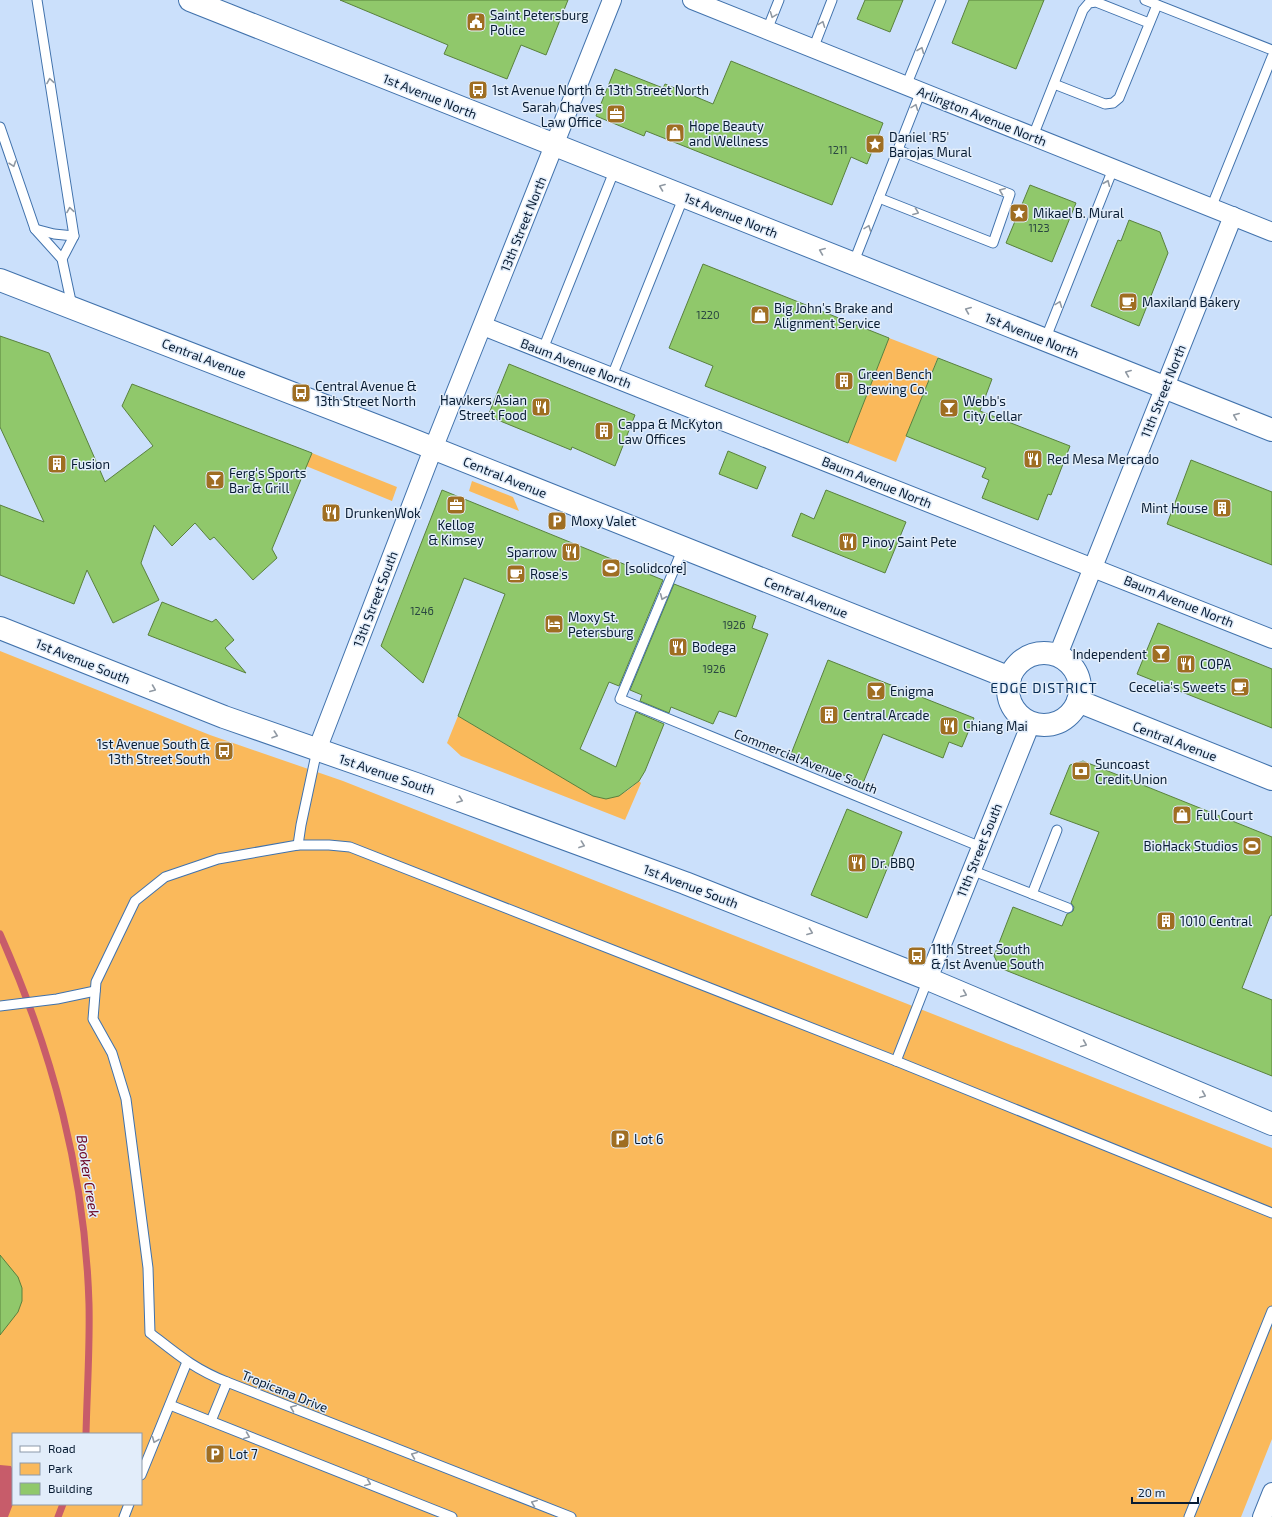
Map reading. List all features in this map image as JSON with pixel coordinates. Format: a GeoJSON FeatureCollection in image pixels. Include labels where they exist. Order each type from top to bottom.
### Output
{"type":"FeatureCollection","features":[{"type":"Feature","properties":{"kind":"main road","name":"1st Avenue North"},"geometry":{"type":"LineString","coordinates":[[190,0],[1272,430]]}},
{"type":"Feature","properties":{"kind":"main road","name":"Central Avenue"},"geometry":{"type":"LineString","coordinates":[[0,280],[433,449],[1010,678]]}},
{"type":"Feature","properties":{"kind":"main road","name":"1st Avenue South"},"geometry":{"type":"LineString","coordinates":[[0,628],[224,717],[598,850],[774,918],[928,979],[1272,1124]]}},
{"type":"Feature","properties":{"kind":"main road"},"geometry":{"type":"LineString","coordinates":[[1047,652],[1058,655],[1068,661],[1080,678],[1081,689],[1078,701],[1074,710],[1066,718],[1055,724],[1043,725],[1031,723],[1014,709],[1010,700],[1008,689],[1010,678],[1015,667],[1024,658],[1035,653],[1047,652]]}},
{"type":"Feature","properties":{"kind":"main road","name":"Central Avenue"},"geometry":{"type":"LineString","coordinates":[[1078,701],[1272,779]]}},
{"type":"Feature","properties":{"kind":"street","name":"13th Street North"},"geometry":{"type":"LineString","coordinates":[[433,449],[612,0]]}},
{"type":"Feature","properties":{"kind":"street","name":"Arlington Avenue North"},"geometry":{"type":"LineString","coordinates":[[692,0],[1272,232]]}},
{"type":"Feature","properties":{"kind":"street","name":"11th Street North"},"geometry":{"type":"LineString","coordinates":[[1058,655],[1233,216]]}},
{"type":"Feature","properties":{"kind":"street","name":"Baum Avenue North"},"geometry":{"type":"LineString","coordinates":[[482,326],[612,376],[1272,639]]}},
{"type":"Feature","properties":{"kind":"street","name":"13th Street South"},"geometry":{"type":"LineString","coordinates":[[317,750],[433,449]]}},
{"type":"Feature","properties":{"kind":"street","name":"11th Street South"},"geometry":{"type":"LineString","coordinates":[[928,979],[1031,723]]}},
{"type":"Feature","properties":{"kind":"street"},"geometry":{"type":"LineString","coordinates":[[1262,1517],[1272,1492]]}},
{"type":"Feature","properties":{"kind":"lane"},"geometry":{"type":"LineString","coordinates":[[37,0],[74,236],[62,260]]}},
{"type":"Feature","properties":{"kind":"lane"},"geometry":{"type":"LineString","coordinates":[[767,30],[779,0]]}},
{"type":"Feature","properties":{"kind":"lane"},"geometry":{"type":"LineString","coordinates":[[813,49],[832,0]]}},
{"type":"Feature","properties":{"kind":"lane"},"geometry":{"type":"LineString","coordinates":[[853,264],[898,150],[913,89],[941,0]]}},
{"type":"Feature","properties":{"kind":"lane"},"geometry":{"type":"LineString","coordinates":[[1145,0],[1272,50]]}},
{"type":"Feature","properties":{"kind":"lane"},"geometry":{"type":"LineString","coordinates":[[1033,136],[1084,10],[1089,3],[1096,2],[1149,23]]}},
{"type":"Feature","properties":{"kind":"lane"},"geometry":{"type":"LineString","coordinates":[[1054,84],[1105,104],[1113,103],[1119,98],[1157,5]]}},
{"type":"Feature","properties":{"kind":"lane"},"geometry":{"type":"LineString","coordinates":[[1211,208],[1272,57]]}},
{"type":"Feature","properties":{"kind":"lane"},"geometry":{"type":"LineString","coordinates":[[0,127],[35,228],[62,260],[72,308]]}},
{"type":"Feature","properties":{"kind":"lane"},"geometry":{"type":"LineString","coordinates":[[879,198],[993,243],[1010,194],[898,150]]}},
{"type":"Feature","properties":{"kind":"lane"},"geometry":{"type":"LineString","coordinates":[[543,349],[615,169]]}},
{"type":"Feature","properties":{"kind":"lane"},"geometry":{"type":"LineString","coordinates":[[1045,340],[1113,169]]}},
{"type":"Feature","properties":{"kind":"lane"},"geometry":{"type":"LineString","coordinates":[[612,376],[684,196]]}},
{"type":"Feature","properties":{"kind":"lane"},"geometry":{"type":"LineString","coordinates":[[35,228],[54,234],[74,236]]}},
{"type":"Feature","properties":{"kind":"lane","name":"Commercial Avenue South"},"geometry":{"type":"LineString","coordinates":[[683,548],[620,699],[981,847]]}},
{"type":"Feature","properties":{"kind":"lane"},"geometry":{"type":"LineString","coordinates":[[298,845],[300,825],[317,750]]}},
{"type":"Feature","properties":{"kind":"lane"},"geometry":{"type":"LineString","coordinates":[[1032,894],[1057,830]]}},
{"type":"Feature","properties":{"kind":"lane"},"geometry":{"type":"LineString","coordinates":[[227,1382],[201,1371],[150,1333],[148,1268],[126,1099],[112,1053],[93,1019],[96,982],[135,901],[165,877],[218,859],[298,845],[329,845],[350,848],[896,1061],[1272,1213]]}},
{"type":"Feature","properties":{"kind":"lane"},"geometry":{"type":"LineString","coordinates":[[971,870],[1068,908]]}},
{"type":"Feature","properties":{"kind":"lane"},"geometry":{"type":"LineString","coordinates":[[896,1061],[928,979]]}},
{"type":"Feature","properties":{"kind":"lane"},"geometry":{"type":"LineString","coordinates":[[0,1006],[57,999],[95,991]]}},
{"type":"Feature","properties":{"kind":"lane"},"geometry":{"type":"LineString","coordinates":[[1189,1517],[1272,1311]]}},
{"type":"Feature","properties":{"kind":"lane"},"geometry":{"type":"LineString","coordinates":[[142,1473],[187,1362]]}},
{"type":"Feature","properties":{"kind":"lane","name":"Tropicana Drive"},"geometry":{"type":"LineString","coordinates":[[211,1421],[227,1382],[571,1517]]}},
{"type":"Feature","properties":{"kind":"lane"},"geometry":{"type":"LineString","coordinates":[[170,1404],[452,1517]]}},
{"type":"Feature","properties":{"kind":"lane"},"geometry":{"type":"LineString","coordinates":[[124,1517],[129,1505]]}},
{"type":"Feature","properties":{"kind":"green space"},"geometry":{"type":"Polygon","coordinates":[[[889,338],[938,357],[896,462],[848,443],[889,338]]]}},
{"type":"Feature","properties":{"kind":"green space"},"geometry":{"type":"Polygon","coordinates":[[[312,453],[397,487],[392,501],[306,466],[312,453]]]}},
{"type":"Feature","properties":{"kind":"green space"},"geometry":{"type":"Polygon","coordinates":[[[472,481],[513,497],[519,511],[469,491],[472,481]]]}},
{"type":"Feature","properties":{"kind":"green space","name":"Lot 6"},"geometry":{"type":"Polygon","coordinates":[[[0,651],[210,735],[343,781],[1272,1148],[1272,1439],[1241,1517],[0,1517],[0,651]]]}},
{"type":"Feature","properties":{"kind":"green space"},"geometry":{"type":"Polygon","coordinates":[[[458,716],[592,795],[600,797],[617,796],[628,790],[639,781],[641,783],[625,820],[461,756],[447,743],[458,716]]]}},
{"type":"Feature","properties":{"kind":"shaded area"},"geometry":{"type":"Polygon","coordinates":[[[0,1465],[11,1466],[13,1505],[8,1517],[0,1517],[0,1465]]]}},
{"type":"Feature","properties":{"kind":"building","name":"Saint Petersburg Police"},"geometry":{"type":"Polygon","coordinates":[[[340,0],[568,0],[546,55],[521,45],[507,79],[444,54],[448,45],[340,0]]]}},
{"type":"Feature","properties":{"kind":"building"},"geometry":{"type":"Polygon","coordinates":[[[865,0],[903,0],[890,32],[857,19],[865,0]]]}},
{"type":"Feature","properties":{"kind":"building"},"geometry":{"type":"Polygon","coordinates":[[[969,0],[1044,0],[1016,69],[952,43],[969,0]]]}},
{"type":"Feature","properties":{"kind":"building"},"geometry":{"type":"Polygon","coordinates":[[[731,61],[883,123],[867,164],[851,157],[832,205],[646,131],[644,136],[596,116],[615,69],[663,88],[665,84],[713,104],[731,61]]]}},
{"type":"Feature","properties":{"kind":"building"},"geometry":{"type":"Polygon","coordinates":[[[1030,185],[1076,203],[1052,262],[1006,243],[1030,185]]]}},
{"type":"Feature","properties":{"kind":"building"},"geometry":{"type":"Polygon","coordinates":[[[1129,220],[1160,232],[1168,253],[1139,326],[1091,306],[1118,240],[1121,241],[1129,220]]]}},
{"type":"Feature","properties":{"kind":"building"},"geometry":{"type":"Polygon","coordinates":[[[703,264],[889,338],[848,443],[705,386],[713,366],[669,348],[703,264]]]}},
{"type":"Feature","properties":{"kind":"building"},"geometry":{"type":"Polygon","coordinates":[[[0,336],[49,353],[105,482],[153,446],[122,406],[132,384],[312,453],[272,549],[277,558],[253,580],[214,537],[210,540],[195,523],[172,546],[154,525],[141,563],[159,600],[113,623],[87,570],[74,604],[0,575],[0,505],[44,522],[0,427],[0,336]]]}},
{"type":"Feature","properties":{"kind":"building"},"geometry":{"type":"Polygon","coordinates":[[[938,358],[992,379],[980,411],[1070,446],[1051,495],[1048,494],[1038,520],[982,498],[989,480],[982,477],[986,468],[906,436],[938,358]]]}},
{"type":"Feature","properties":{"kind":"building","name":"Hawkers Asian Street Food"},"geometry":{"type":"Polygon","coordinates":[[[509,364],[635,415],[615,466],[572,447],[571,450],[488,416],[509,364]]]}},
{"type":"Feature","properties":{"kind":"building"},"geometry":{"type":"Polygon","coordinates":[[[728,451],[766,467],[757,489],[719,474],[728,451]]]}},
{"type":"Feature","properties":{"kind":"building","name":"Mint House"},"geometry":{"type":"Polygon","coordinates":[[[1191,460],[1272,492],[1272,565],[1167,524],[1191,460]]]}},
{"type":"Feature","properties":{"kind":"building"},"geometry":{"type":"Polygon","coordinates":[[[442,490],[663,580],[619,686],[609,682],[580,749],[616,767],[636,712],[664,724],[645,771],[639,781],[619,796],[606,799],[593,796],[458,716],[505,594],[464,578],[423,683],[381,646],[442,490]]]}},
{"type":"Feature","properties":{"kind":"building"},"geometry":{"type":"Polygon","coordinates":[[[826,490],[906,522],[885,573],[792,536],[801,513],[814,519],[826,490]]]}},
{"type":"Feature","properties":{"kind":"building"},"geometry":{"type":"Polygon","coordinates":[[[674,584],[756,616],[752,628],[768,634],[736,717],[719,711],[713,724],[671,707],[669,713],[640,701],[642,695],[630,690],[674,584]]]}},
{"type":"Feature","properties":{"kind":"building"},"geometry":{"type":"Polygon","coordinates":[[[162,602],[212,622],[216,619],[234,640],[225,648],[246,673],[148,635],[162,602]]]}},
{"type":"Feature","properties":{"kind":"building"},"geometry":{"type":"Polygon","coordinates":[[[1158,623],[1272,669],[1272,728],[1137,674],[1158,623]]]}},
{"type":"Feature","properties":{"kind":"building"},"geometry":{"type":"Polygon","coordinates":[[[828,660],[974,718],[962,747],[949,742],[943,758],[883,734],[863,783],[791,754],[828,660]]]}},
{"type":"Feature","properties":{"kind":"building","name":"1010 Central"},"geometry":{"type":"Polygon","coordinates":[[[1083,761],[1272,837],[1272,915],[1270,916],[1242,988],[1272,1000],[1272,1076],[1000,968],[994,956],[1013,907],[1062,926],[1067,914],[1073,911],[1074,907],[1071,903],[1099,832],[1050,814],[1070,765],[1083,761]]]}},
{"type":"Feature","properties":{"kind":"building","name":"Dr. BBQ"},"geometry":{"type":"Polygon","coordinates":[[[847,809],[902,832],[867,918],[811,895],[847,809]]]}},
{"type":"Feature","properties":{"kind":"building"},"geometry":{"type":"Polygon","coordinates":[[[0,1255],[18,1277],[22,1288],[22,1301],[18,1312],[0,1335],[0,1255]]]}},
{"type":"Feature","properties":{"kind":"waterway","name":"Booker Creek"},"geometry":{"type":"LineString","coordinates":[[0,934],[36,1024],[63,1114],[73,1161],[81,1208],[89,1304],[86,1433]]}},
{"type":"Feature","properties":{"kind":"waterway","name":"Booker Creek"},"geometry":{"type":"LineString","coordinates":[[58,1517],[63,1505]]}},
{"type":"Feature","properties":{"kind":"place","name":"Saint Petersburg Police"},"geometry":{"type":"Point","coordinates":[476,22]}},
{"type":"Feature","properties":{"kind":"place","name":"1st Avenue North & 13th Street North"},"geometry":{"type":"Point","coordinates":[478,90]}},
{"type":"Feature","properties":{"kind":"place","name":"Sarah Chaves Law Office"},"geometry":{"type":"Point","coordinates":[616,114]}},
{"type":"Feature","properties":{"kind":"place","name":"Hope Beauty and Wellness"},"geometry":{"type":"Point","coordinates":[675,133]}},
{"type":"Feature","properties":{"kind":"place","name":"Daniel 'R5' Barojas Mural"},"geometry":{"type":"Point","coordinates":[875,144]}},
{"type":"Feature","properties":{"kind":"place","name":"Mikael B. Mural"},"geometry":{"type":"Point","coordinates":[1019,213]}},
{"type":"Feature","properties":{"kind":"place","name":"Maxiland Bakery"},"geometry":{"type":"Point","coordinates":[1128,302]}},
{"type":"Feature","properties":{"kind":"place","name":"Big John's Brake and Alignment Service"},"geometry":{"type":"Point","coordinates":[760,315]}},
{"type":"Feature","properties":{"kind":"place","name":"Green Bench Brewing Co."},"geometry":{"type":"Point","coordinates":[844,381]}},
{"type":"Feature","properties":{"kind":"place","name":"Central Avenue & 13th Street North"},"geometry":{"type":"Point","coordinates":[301,393]}},
{"type":"Feature","properties":{"kind":"place","name":"Hawkers Asian Street Food"},"geometry":{"type":"Point","coordinates":[541,407]}},
{"type":"Feature","properties":{"kind":"place","name":"Webb's City Cellar"},"geometry":{"type":"Point","coordinates":[949,408]}},
{"type":"Feature","properties":{"kind":"place","name":"Cappa & McKyton Law Offices"},"geometry":{"type":"Point","coordinates":[604,431]}},
{"type":"Feature","properties":{"kind":"place","name":"Red Mesa Mercado"},"geometry":{"type":"Point","coordinates":[1033,459]}},
{"type":"Feature","properties":{"kind":"place","name":"Fusion"},"geometry":{"type":"Point","coordinates":[57,464]}},
{"type":"Feature","properties":{"kind":"place","name":"Ferg's Sports Bar & Grill"},"geometry":{"type":"Point","coordinates":[215,480]}},
{"type":"Feature","properties":{"kind":"place","name":"Kellog & Kimsey"},"geometry":{"type":"Point","coordinates":[456,505]}},
{"type":"Feature","properties":{"kind":"place","name":"Mint House"},"geometry":{"type":"Point","coordinates":[1222,508]}},
{"type":"Feature","properties":{"kind":"place","name":"DrunkenWok"},"geometry":{"type":"Point","coordinates":[331,513]}},
{"type":"Feature","properties":{"kind":"place","name":"Moxy Valet"},"geometry":{"type":"Point","coordinates":[557,521]}},
{"type":"Feature","properties":{"kind":"place","name":"Pinoy Saint Pete"},"geometry":{"type":"Point","coordinates":[848,542]}},
{"type":"Feature","properties":{"kind":"place","name":"Sparrow"},"geometry":{"type":"Point","coordinates":[571,552]}},
{"type":"Feature","properties":{"kind":"place","name":"[solidcore]"},"geometry":{"type":"Point","coordinates":[611,568]}},
{"type":"Feature","properties":{"kind":"place","name":"Rose’s"},"geometry":{"type":"Point","coordinates":[516,574]}},
{"type":"Feature","properties":{"kind":"place","name":"Moxy St. Petersburg"},"geometry":{"type":"Point","coordinates":[554,624]}},
{"type":"Feature","properties":{"kind":"place","name":"Bodega"},"geometry":{"type":"Point","coordinates":[678,647]}},
{"type":"Feature","properties":{"kind":"place","name":"Independent"},"geometry":{"type":"Point","coordinates":[1161,654]}},
{"type":"Feature","properties":{"kind":"place","name":"COPA"},"geometry":{"type":"Point","coordinates":[1186,664]}},
{"type":"Feature","properties":{"kind":"place","name":"Cecelia's Sweets"},"geometry":{"type":"Point","coordinates":[1240,687]}},
{"type":"Feature","properties":{"kind":"place","name":"Enigma"},"geometry":{"type":"Point","coordinates":[876,691]}},
{"type":"Feature","properties":{"kind":"place","name":"Central Arcade"},"geometry":{"type":"Point","coordinates":[829,715]}},
{"type":"Feature","properties":{"kind":"place","name":"Chiang Mai"},"geometry":{"type":"Point","coordinates":[949,726]}},
{"type":"Feature","properties":{"kind":"place","name":"1st Avenue South & 13th Street South"},"geometry":{"type":"Point","coordinates":[224,751]}},
{"type":"Feature","properties":{"kind":"place","name":"Suncoast Credit Union"},"geometry":{"type":"Point","coordinates":[1081,771]}},
{"type":"Feature","properties":{"kind":"place","name":"Full Court"},"geometry":{"type":"Point","coordinates":[1182,815]}},
{"type":"Feature","properties":{"kind":"place","name":"BioHack Studios"},"geometry":{"type":"Point","coordinates":[1252,846]}},
{"type":"Feature","properties":{"kind":"place","name":"Dr. BBQ"},"geometry":{"type":"Point","coordinates":[857,863]}},
{"type":"Feature","properties":{"kind":"place","name":"1010 Central"},"geometry":{"type":"Point","coordinates":[1166,921]}},
{"type":"Feature","properties":{"kind":"place","name":"11th Street South & 1st Avenue South"},"geometry":{"type":"Point","coordinates":[917,956]}},
{"type":"Feature","properties":{"kind":"place","name":"Lot 6"},"geometry":{"type":"Point","coordinates":[620,1139]}},
{"type":"Feature","properties":{"kind":"place","name":"Lot 7"},"geometry":{"type":"Point","coordinates":[215,1454]}},
{"type":"Feature","properties":{"kind":"district","name":"EDGE DISTRICT"},"geometry":{"type":"Point","coordinates":[1044,688]}}]}
